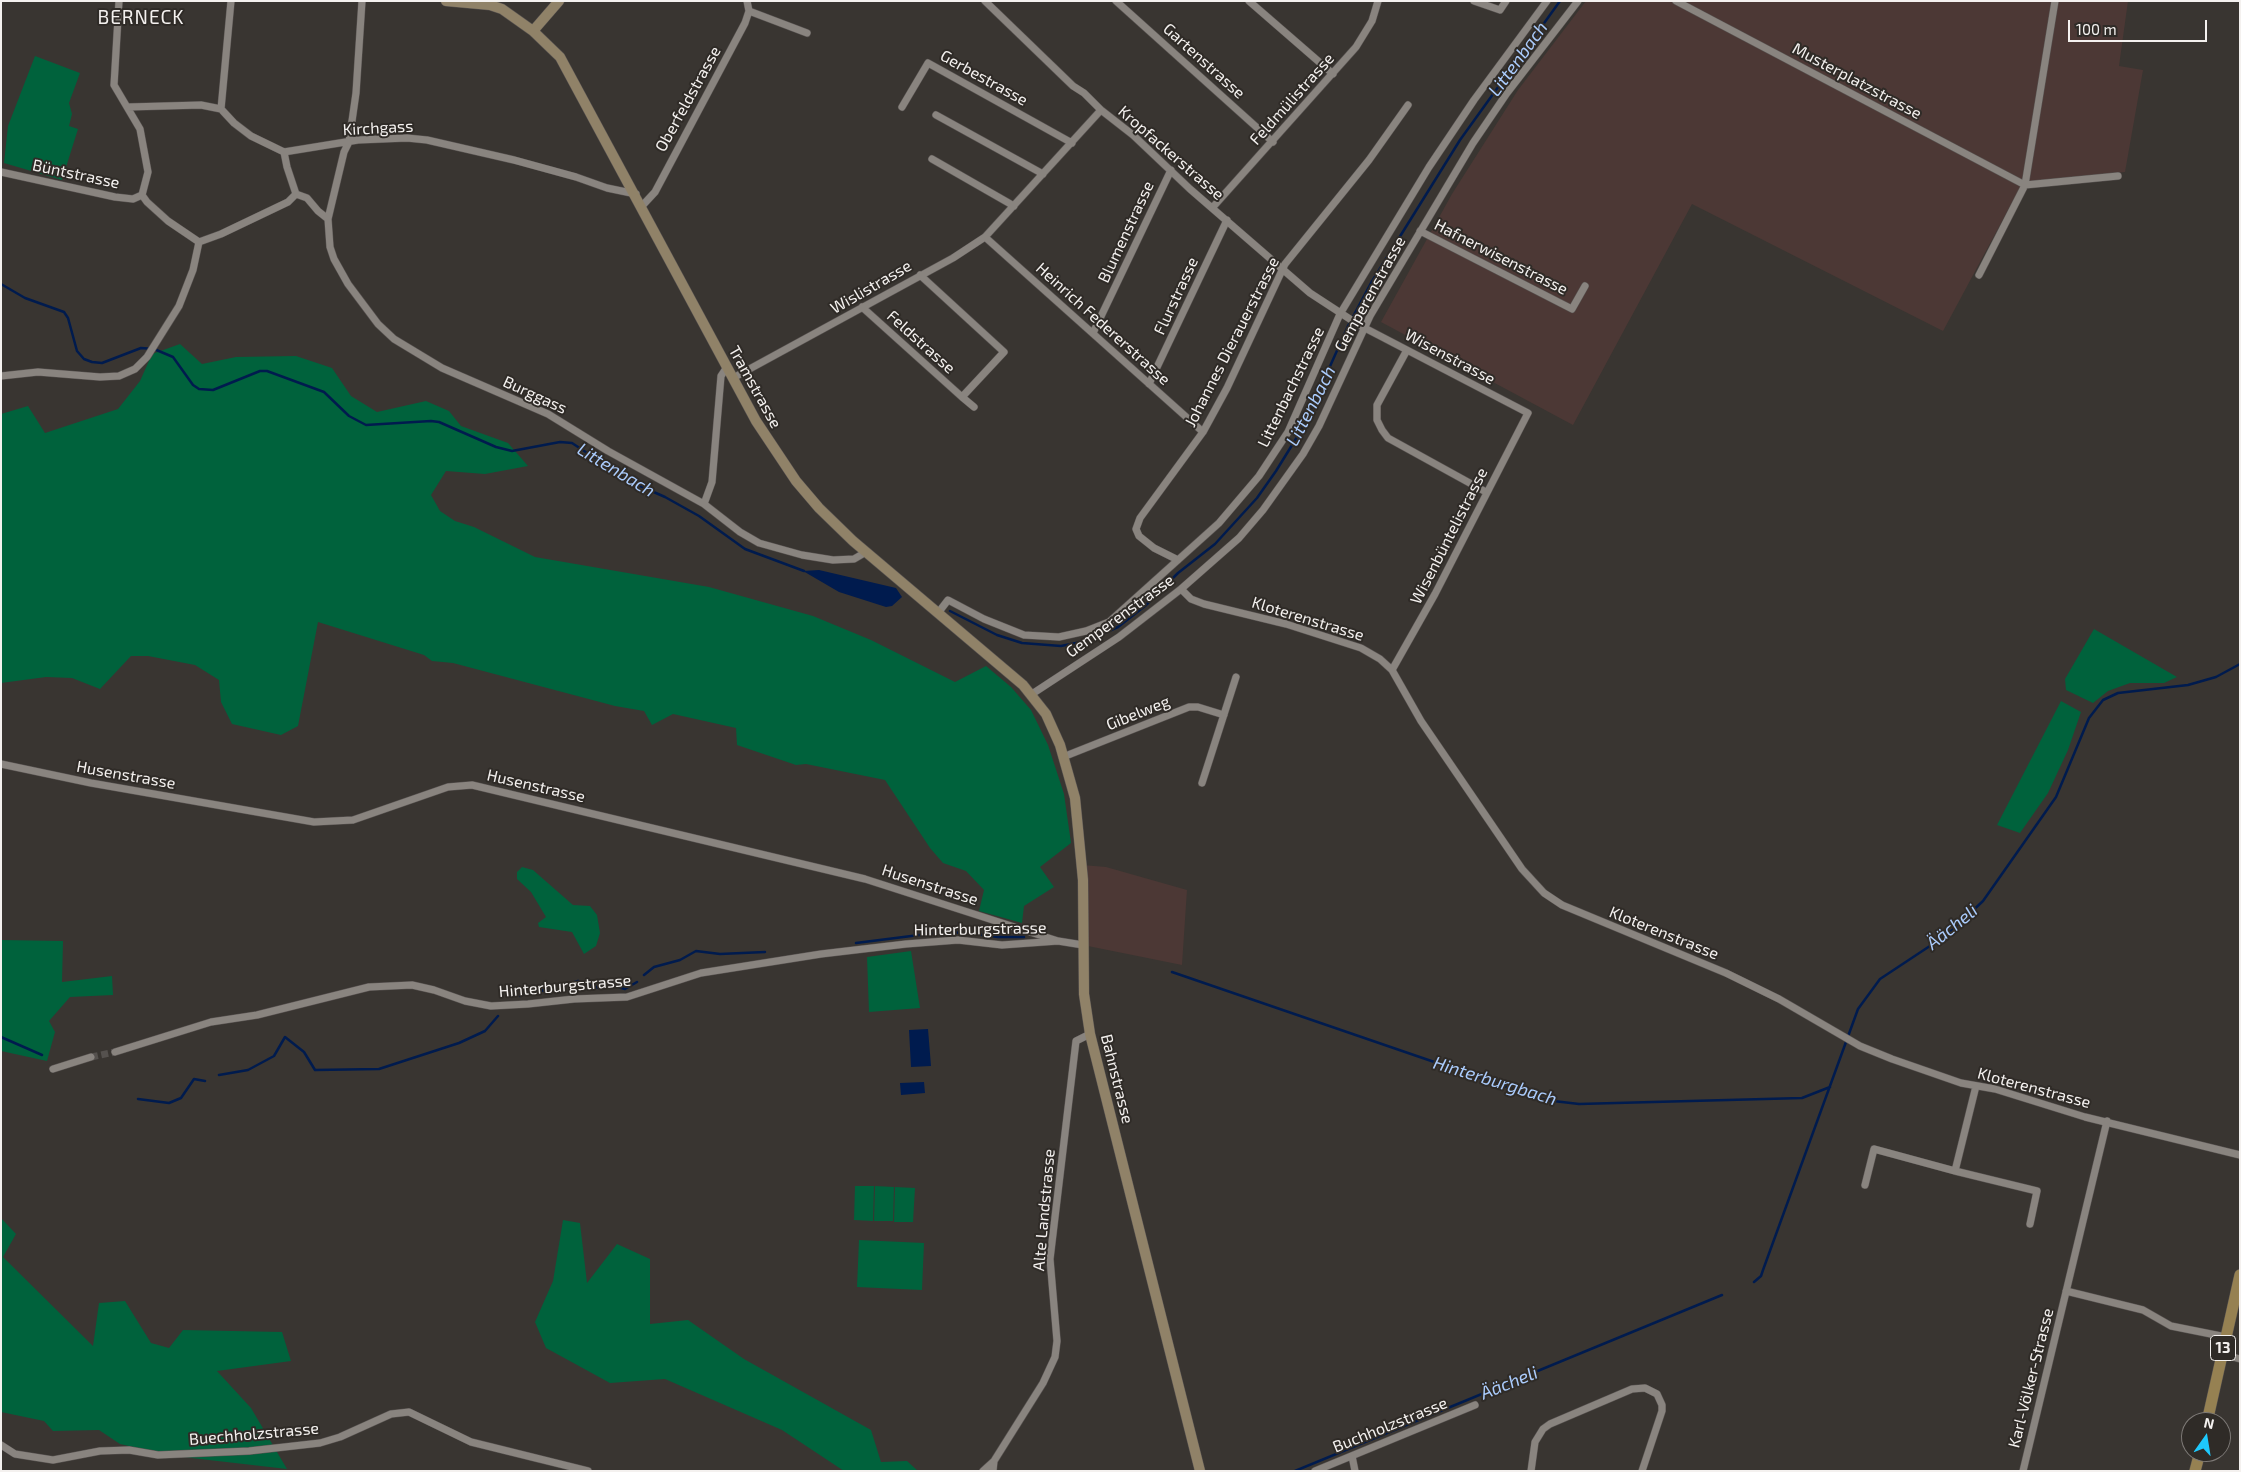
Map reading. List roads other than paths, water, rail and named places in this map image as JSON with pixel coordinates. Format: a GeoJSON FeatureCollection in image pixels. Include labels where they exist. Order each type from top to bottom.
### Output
{"type":"FeatureCollection","features":[{"type":"Feature","properties":{"kind":"main road","name":"Tramstrasse"},"geometry":{"type":"LineString","coordinates":[[446,1],[478,2],[502,9],[533,31],[560,58],[568,68],[733,378],[776,452],[796,481],[826,516],[1032,694]]}},
{"type":"Feature","properties":{"kind":"main road"},"geometry":{"type":"LineString","coordinates":[[533,31],[559,1]]}},
{"type":"Feature","properties":{"kind":"main road","name":"Bahnstrasse"},"geometry":{"type":"LineString","coordinates":[[1032,694],[1046,714],[1056,734],[1075,798],[1080,847],[1084,994],[1090,1034],[1200,1471]]}},
{"type":"Feature","properties":{"kind":"main road","name":"13"},"geometry":{"type":"LineString","coordinates":[[2209,1412],[2240,1275]]}},
{"type":"Feature","properties":{"kind":"street"},"geometry":{"type":"LineString","coordinates":[[119,1],[114,85],[140,129],[148,172],[142,195],[146,202],[168,221],[199,242]]}},
{"type":"Feature","properties":{"kind":"street"},"geometry":{"type":"LineString","coordinates":[[221,109],[230,1]]}},
{"type":"Feature","properties":{"kind":"street","name":"Burggass"},"geometry":{"type":"LineString","coordinates":[[362,1],[356,93],[349,142],[344,152],[328,219],[330,247],[334,259],[348,284],[378,324],[394,339],[442,368],[531,405],[608,451],[704,504],[748,537],[780,550],[834,560],[854,560],[866,552]]}},
{"type":"Feature","properties":{"kind":"street","name":"Oberfeldstrasse"},"geometry":{"type":"LineString","coordinates":[[642,206],[655,192],[736,41],[748,11],[747,1]]}},
{"type":"Feature","properties":{"kind":"street","name":"Kropfackerstrasse"},"geometry":{"type":"LineString","coordinates":[[985,1],[1034,50],[1101,110],[1133,135],[1282,270],[1310,293],[1344,316]]}},
{"type":"Feature","properties":{"kind":"street","name":"Gartenstrasse"},"geometry":{"type":"LineString","coordinates":[[1116,1],[1273,142]]}},
{"type":"Feature","properties":{"kind":"street"},"geometry":{"type":"LineString","coordinates":[[1249,1],[1333,74]]}},
{"type":"Feature","properties":{"kind":"street","name":"Feldmülistrasse"},"geometry":{"type":"LineString","coordinates":[[1213,208],[1356,48],[1372,21],[1378,1]]}},
{"type":"Feature","properties":{"kind":"street"},"geometry":{"type":"LineString","coordinates":[[1474,1],[1500,10],[1506,1]]}},
{"type":"Feature","properties":{"kind":"street","name":"Littenbachstrasse"},"geometry":{"type":"LineString","coordinates":[[938,613],[948,600],[984,619],[1024,635],[1059,636],[1086,631],[1109,622],[1230,512],[1272,459],[1344,316],[1445,143],[1547,1]]}},
{"type":"Feature","properties":{"kind":"street","name":"Gemperenstrasse"},"geometry":{"type":"LineString","coordinates":[[1032,694],[1119,637],[1183,591],[1239,538],[1285,479],[1318,426],[1362,326],[1473,143],[1507,93],[1578,1]]}},
{"type":"Feature","properties":{"kind":"street","name":"Musterplatzstrasse"},"geometry":{"type":"LineString","coordinates":[[1676,1],[2025,185]]}},
{"type":"Feature","properties":{"kind":"street"},"geometry":{"type":"LineString","coordinates":[[1978,275],[2025,185],[2055,1]]}},
{"type":"Feature","properties":{"kind":"street"},"geometry":{"type":"LineString","coordinates":[[748,11],[808,33]]}},
{"type":"Feature","properties":{"kind":"street","name":"Gerbestrasse"},"geometry":{"type":"LineString","coordinates":[[902,107],[928,63],[1072,142]]}},
{"type":"Feature","properties":{"kind":"street","name":"Johannes Dierauerstrasse"},"geometry":{"type":"LineString","coordinates":[[1178,560],[1138,536],[1138,523],[1203,432],[1235,371],[1282,270],[1369,160],[1408,105]]}},
{"type":"Feature","properties":{"kind":"street"},"geometry":{"type":"LineString","coordinates":[[128,107],[201,106],[221,109],[251,136],[284,152],[287,168],[296,194]]}},
{"type":"Feature","properties":{"kind":"street","name":"Wislistrasse"},"geometry":{"type":"LineString","coordinates":[[733,378],[920,274],[953,258],[985,237],[1101,110]]}},
{"type":"Feature","properties":{"kind":"street"},"geometry":{"type":"LineString","coordinates":[[936,115],[1043,174]]}},
{"type":"Feature","properties":{"kind":"street","name":"Kirchgass"},"geometry":{"type":"LineString","coordinates":[[284,152],[349,142],[407,138],[427,140],[514,160],[607,188],[636,194]]}},
{"type":"Feature","properties":{"kind":"street"},"geometry":{"type":"LineString","coordinates":[[932,159],[1014,206]]}},
{"type":"Feature","properties":{"kind":"street","name":"Blumenstrasse"},"geometry":{"type":"LineString","coordinates":[[1093,333],[1171,170]]}},
{"type":"Feature","properties":{"kind":"street","name":"Büntstrasse"},"geometry":{"type":"LineString","coordinates":[[1,172],[115,197],[133,199],[142,195]]}},
{"type":"Feature","properties":{"kind":"street"},"geometry":{"type":"LineString","coordinates":[[2025,185],[2118,176]]}},
{"type":"Feature","properties":{"kind":"street"},"geometry":{"type":"LineString","coordinates":[[199,242],[221,234],[288,202],[296,194]]}},
{"type":"Feature","properties":{"kind":"street"},"geometry":{"type":"LineString","coordinates":[[296,194],[307,198],[328,219]]}},
{"type":"Feature","properties":{"kind":"street","name":"Flurstrasse"},"geometry":{"type":"LineString","coordinates":[[1149,384],[1227,220]]}},
{"type":"Feature","properties":{"kind":"street","name":"Hafnerwisenstrasse"},"geometry":{"type":"LineString","coordinates":[[1420,231],[1572,309],[1585,286]]}},
{"type":"Feature","properties":{"kind":"street","name":"Heinrich Federerstrasse"},"geometry":{"type":"LineString","coordinates":[[985,237],[1203,432]]}},
{"type":"Feature","properties":{"kind":"street"},"geometry":{"type":"LineString","coordinates":[[1,376],[38,372],[100,377],[119,376],[135,369],[147,357],[179,306],[193,270],[199,242]]}},
{"type":"Feature","properties":{"kind":"street"},"geometry":{"type":"LineString","coordinates":[[920,274],[1006,354],[962,397]]}},
{"type":"Feature","properties":{"kind":"street","name":"Feldstrasse"},"geometry":{"type":"LineString","coordinates":[[862,307],[974,407]]}},
{"type":"Feature","properties":{"kind":"street","name":"Wisenstrasse"},"geometry":{"type":"LineString","coordinates":[[1344,316],[1528,413]]}},
{"type":"Feature","properties":{"kind":"street"},"geometry":{"type":"LineString","coordinates":[[1407,350],[1377,405],[1379,425],[1388,438],[1486,492]]}},
{"type":"Feature","properties":{"kind":"street"},"geometry":{"type":"LineString","coordinates":[[704,504],[712,482],[721,376],[727,367]]}},
{"type":"Feature","properties":{"kind":"street","name":"Wisenbüntelistrasse"},"geometry":{"type":"LineString","coordinates":[[1392,670],[1434,594],[1528,413]]}},
{"type":"Feature","properties":{"kind":"street","name":"Kloterenstrasse"},"geometry":{"type":"LineString","coordinates":[[1183,591],[1191,599],[1204,604],[1259,616],[1361,648],[1380,658],[1392,670],[1421,721],[1527,876],[1544,894],[1562,905],[1741,980],[1854,1042],[1892,1059],[1976,1086],[1995,1089],[2108,1121],[2240,1155]]}},
{"type":"Feature","properties":{"kind":"street"},"geometry":{"type":"LineString","coordinates":[[1202,783],[1236,677]]}},
{"type":"Feature","properties":{"kind":"street","name":"Gibelweg"},"geometry":{"type":"LineString","coordinates":[[1063,757],[1189,707],[1198,707],[1224,715]]}},
{"type":"Feature","properties":{"kind":"street","name":"Husenstrasse"},"geometry":{"type":"LineString","coordinates":[[1,764],[91,783],[314,822],[353,820],[448,787],[472,785],[866,879],[1058,941]]}},
{"type":"Feature","properties":{"kind":"street","name":"Hinterburgstrasse"},"geometry":{"type":"LineString","coordinates":[[115,1052],[211,1022],[257,1015],[369,987],[412,985],[434,990],[465,1001],[491,1006],[528,1004],[574,999],[627,997],[701,973],[856,950],[958,940],[1002,945],[1058,941],[1083,945]]}},
{"type":"Feature","properties":{"kind":"street","name":"Alte Landstrasse"},"geometry":{"type":"LineString","coordinates":[[993,1471],[994,1461],[1043,1383],[1055,1357],[1057,1341],[1050,1258],[1076,1041],[1090,1034]]}},
{"type":"Feature","properties":{"kind":"street"},"geometry":{"type":"LineString","coordinates":[[54,1070],[91,1057]]}},
{"type":"Feature","properties":{"kind":"street"},"geometry":{"type":"LineString","coordinates":[[1955,1171],[1976,1086]]}},
{"type":"Feature","properties":{"kind":"street","name":"Karl-Völker-Strasse"},"geometry":{"type":"LineString","coordinates":[[2022,1471],[2108,1121]]}},
{"type":"Feature","properties":{"kind":"street"},"geometry":{"type":"LineString","coordinates":[[1865,1185],[1874,1150],[2037,1190],[2030,1224]]}},
{"type":"Feature","properties":{"kind":"street","name":"Karl-Völker-Strasse"},"geometry":{"type":"LineString","coordinates":[[2066,1292],[2143,1310],[2171,1326],[2226,1337]]}},
{"type":"Feature","properties":{"kind":"street"},"geometry":{"type":"LineString","coordinates":[[2222,1354],[2240,1359]]}},
{"type":"Feature","properties":{"kind":"street"},"geometry":{"type":"LineString","coordinates":[[1531,1471],[1535,1442],[1543,1429],[1550,1424],[1638,1388],[1653,1391],[1662,1405],[1660,1417],[1642,1471]]}},
{"type":"Feature","properties":{"kind":"street","name":"Buchholzstrasse"},"geometry":{"type":"LineString","coordinates":[[1315,1471],[1475,1405]]}},
{"type":"Feature","properties":{"kind":"street","name":"Buechholzstrasse"},"geometry":{"type":"LineString","coordinates":[[1,1445],[15,1454],[28,1458],[53,1460],[100,1451],[129,1450],[158,1455],[249,1451],[320,1443],[340,1437],[391,1414],[409,1412],[471,1442],[588,1471]]}},
{"type":"Feature","properties":{"kind":"street"},"geometry":{"type":"LineString","coordinates":[[1352,1456],[1355,1471]]}},
{"type":"Feature","properties":{"kind":"street"},"geometry":{"type":"LineString","coordinates":[[983,1471],[994,1461]]}},
{"type":"Feature","properties":{"kind":"water"},"geometry":{"type":"Polygon","coordinates":[[[819,570],[896,588],[902,597],[892,606],[886,607],[839,592],[803,571],[819,570]]]}},
{"type":"Feature","properties":{"kind":"water"},"geometry":{"type":"Polygon","coordinates":[[[928,1029],[931,1066],[911,1067],[909,1030],[928,1029]]]}},
{"type":"Feature","properties":{"kind":"water"},"geometry":{"type":"Polygon","coordinates":[[[924,1082],[925,1093],[901,1095],[900,1083],[924,1082]]]}},
{"type":"Feature","properties":{"kind":"waterway","name":"Littenbach"},"geometry":{"type":"LineString","coordinates":[[950,611],[997,635],[1022,643],[1061,646],[1086,641],[1118,627],[1145,606],[1178,573],[1215,544],[1257,498],[1276,471],[1302,429],[1348,326],[1371,283],[1460,140],[1560,1]]}},
{"type":"Feature","properties":{"kind":"waterway","name":"Littenbach"},"geometry":{"type":"LineString","coordinates":[[1,284],[25,298],[64,312],[68,318],[77,351],[84,359],[92,362],[102,363],[141,348],[154,349],[173,357],[193,385],[199,389],[213,390],[260,371],[267,371],[324,392],[349,416],[366,425],[439,422],[496,447],[512,451],[560,442],[572,443],[631,482],[665,497],[699,516],[745,549],[804,571]]}},
{"type":"Feature","properties":{"kind":"waterway","name":"Äächeli"},"geometry":{"type":"LineString","coordinates":[[1754,1282],[1761,1276],[1858,1009],[1880,979],[1948,934],[1983,901],[2056,797],[2089,718],[2103,700],[2118,693],[2188,685],[2216,677],[2240,664]]}},
{"type":"Feature","properties":{"kind":"waterway","name":"Hinterburgbach"},"geometry":{"type":"LineString","coordinates":[[856,943],[943,932],[998,937],[1024,937]]}},
{"type":"Feature","properties":{"kind":"waterway","name":"Hinterburgbach"},"geometry":{"type":"LineString","coordinates":[[644,975],[654,967],[680,960],[696,951],[720,954],[765,952]]}},
{"type":"Feature","properties":{"kind":"waterway","name":"Hinterburgbach"},"geometry":{"type":"LineString","coordinates":[[1172,972],[1545,1100],[1579,1104],[1802,1098],[1830,1087]]}},
{"type":"Feature","properties":{"kind":"waterway","name":"Hinterburgbach"},"geometry":{"type":"LineString","coordinates":[[557,987],[578,981],[599,988],[608,984],[625,989],[637,982]]}},
{"type":"Feature","properties":{"kind":"waterway","name":"Hinterburgbach"},"geometry":{"type":"LineString","coordinates":[[520,996],[535,988],[544,991]]}},
{"type":"Feature","properties":{"kind":"waterway","name":"Hinterburgbach"},"geometry":{"type":"LineString","coordinates":[[219,1075],[248,1070],[274,1056],[285,1037],[304,1052],[315,1070],[379,1069],[459,1043],[485,1031],[498,1016]]}},
{"type":"Feature","properties":{"kind":"waterway","name":"Hinterburgbach"},"geometry":{"type":"LineString","coordinates":[[1,1037],[42,1055]]}},
{"type":"Feature","properties":{"kind":"waterway","name":"Hinterburgbach"},"geometry":{"type":"LineString","coordinates":[[138,1099],[169,1103],[181,1098],[194,1079],[205,1081]]}},
{"type":"Feature","properties":{"kind":"waterway","name":"Äächeli"},"geometry":{"type":"LineString","coordinates":[[1295,1471],[1722,1295]]}},
{"type":"Feature","properties":{"kind":"tunnel"},"geometry":{"type":"LineString","coordinates":[[91,1057],[115,1052]]}},
{"type":"Feature","properties":{"kind":"district","name":"BERNECK"},"geometry":{"type":"Point","coordinates":[141,18]}}]}
